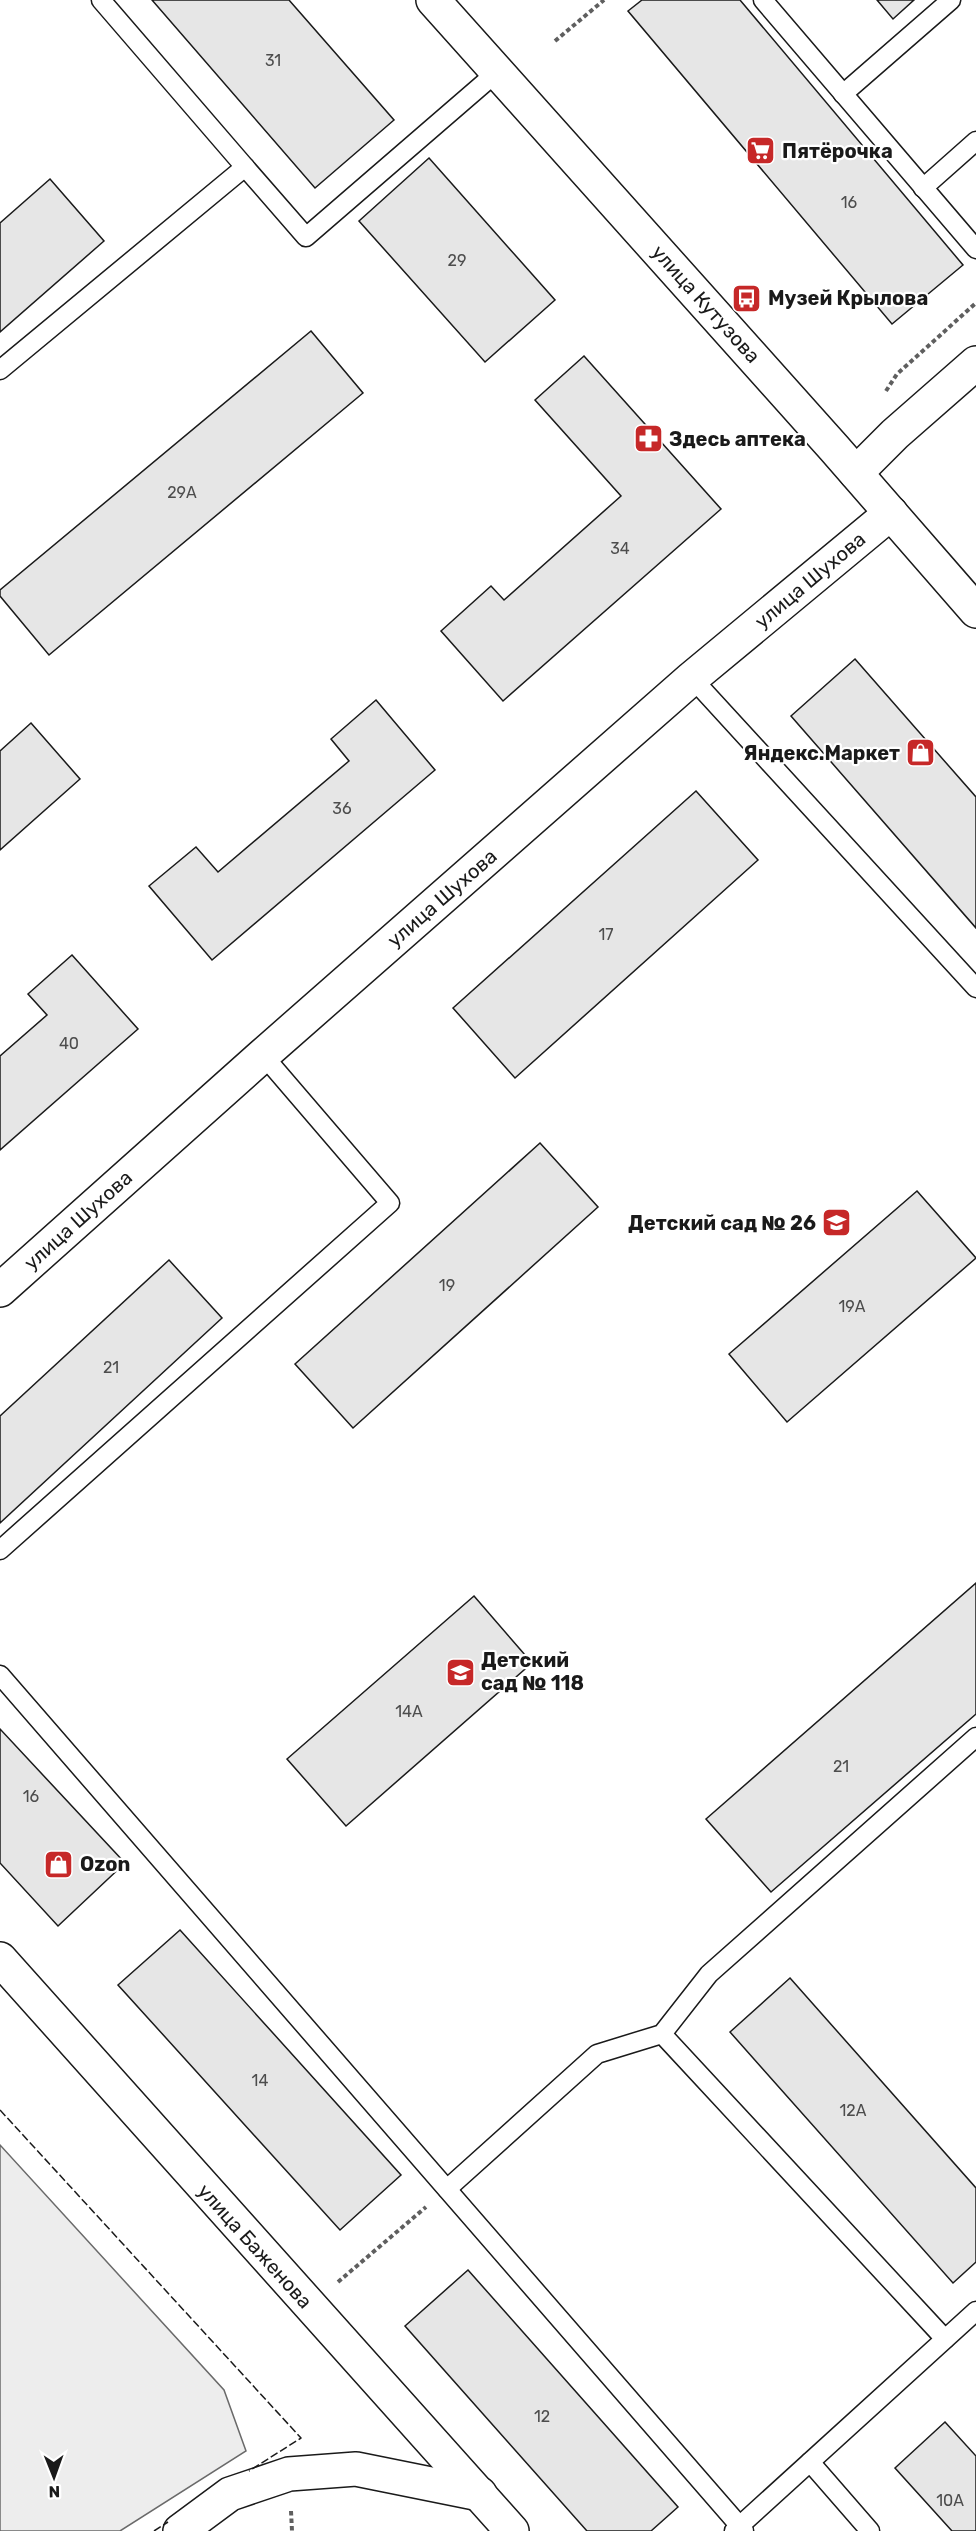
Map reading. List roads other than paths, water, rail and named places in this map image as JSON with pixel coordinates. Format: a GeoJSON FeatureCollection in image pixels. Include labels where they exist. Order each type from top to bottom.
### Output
{"type":"FeatureCollection","features":[{"type":"Feature","properties":{"kind":"street","name":"улица Кутузова"},"geometry":{"type":"LineString","coordinates":[[433,0],[856,473],[976,611]]}},
{"type":"Feature","properties":{"kind":"street"},"geometry":{"type":"LineString","coordinates":[[856,473],[895,434],[976,363]]}},
{"type":"Feature","properties":{"kind":"street","name":"улица Шухова"},"geometry":{"type":"LineString","coordinates":[[0,1290],[263,1055],[692,678],[891,513]]}},
{"type":"Feature","properties":{"kind":"street","name":"улица Баженова"},"geometry":{"type":"LineString","coordinates":[[0,1959],[512,2531]]}},
{"type":"Feature","properties":{"kind":"street"},"geometry":{"type":"LineString","coordinates":[[180,2531],[230,2494],[289,2474],[356,2469],[480,2494]]}},
{"type":"Feature","properties":{"kind":"lane"},"geometry":{"type":"LineString","coordinates":[[101,0],[306,237],[498,72]]}},
{"type":"Feature","properties":{"kind":"lane"},"geometry":{"type":"LineString","coordinates":[[762,0],[976,249]]}},
{"type":"Feature","properties":{"kind":"lane"},"geometry":{"type":"LineString","coordinates":[[843,94],[951,0]]}},
{"type":"Feature","properties":{"kind":"lane"},"geometry":{"type":"LineString","coordinates":[[923,188],[976,141]]}},
{"type":"Feature","properties":{"kind":"lane"},"geometry":{"type":"LineString","coordinates":[[0,369],[245,167]]}},
{"type":"Feature","properties":{"kind":"lane"},"geometry":{"type":"LineString","coordinates":[[692,678],[976,988]]}},
{"type":"Feature","properties":{"kind":"lane"},"geometry":{"type":"LineString","coordinates":[[0,1550],[390,1203],[263,1055]]}},
{"type":"Feature","properties":{"kind":"lane"},"geometry":{"type":"LineString","coordinates":[[0,1676],[447,2189],[739,2529],[976,2311]]}},
{"type":"Feature","properties":{"kind":"lane"},"geometry":{"type":"LineString","coordinates":[[447,2189],[597,2054],[662,2034],[709,1974],[976,1737]]}},
{"type":"Feature","properties":{"kind":"lane"},"geometry":{"type":"LineString","coordinates":[[662,2034],[945,2339]]}},
{"type":"Feature","properties":{"kind":"lane"},"geometry":{"type":"LineString","coordinates":[[810,2462],[870,2531]]}},
{"type":"Feature","properties":{"kind":"place","name":"Пятёрочка"},"geometry":{"type":"Point","coordinates":[761,151]}},
{"type":"Feature","properties":{"kind":"place","name":"Музей Крылова"},"geometry":{"type":"Point","coordinates":[747,298]}},
{"type":"Feature","properties":{"kind":"place","name":"Здесь аптека"},"geometry":{"type":"Point","coordinates":[648,439]}},
{"type":"Feature","properties":{"kind":"place","name":"Яндекс.Маркет"},"geometry":{"type":"Point","coordinates":[921,753]}},
{"type":"Feature","properties":{"kind":"place","name":"Детский сад № 26"},"geometry":{"type":"Point","coordinates":[837,1223]}},
{"type":"Feature","properties":{"kind":"place","name":"Детский сад № 118"},"geometry":{"type":"Point","coordinates":[460,1672]}},
{"type":"Feature","properties":{"kind":"place","name":"Ozon"},"geometry":{"type":"Point","coordinates":[59,1864]}}]}
